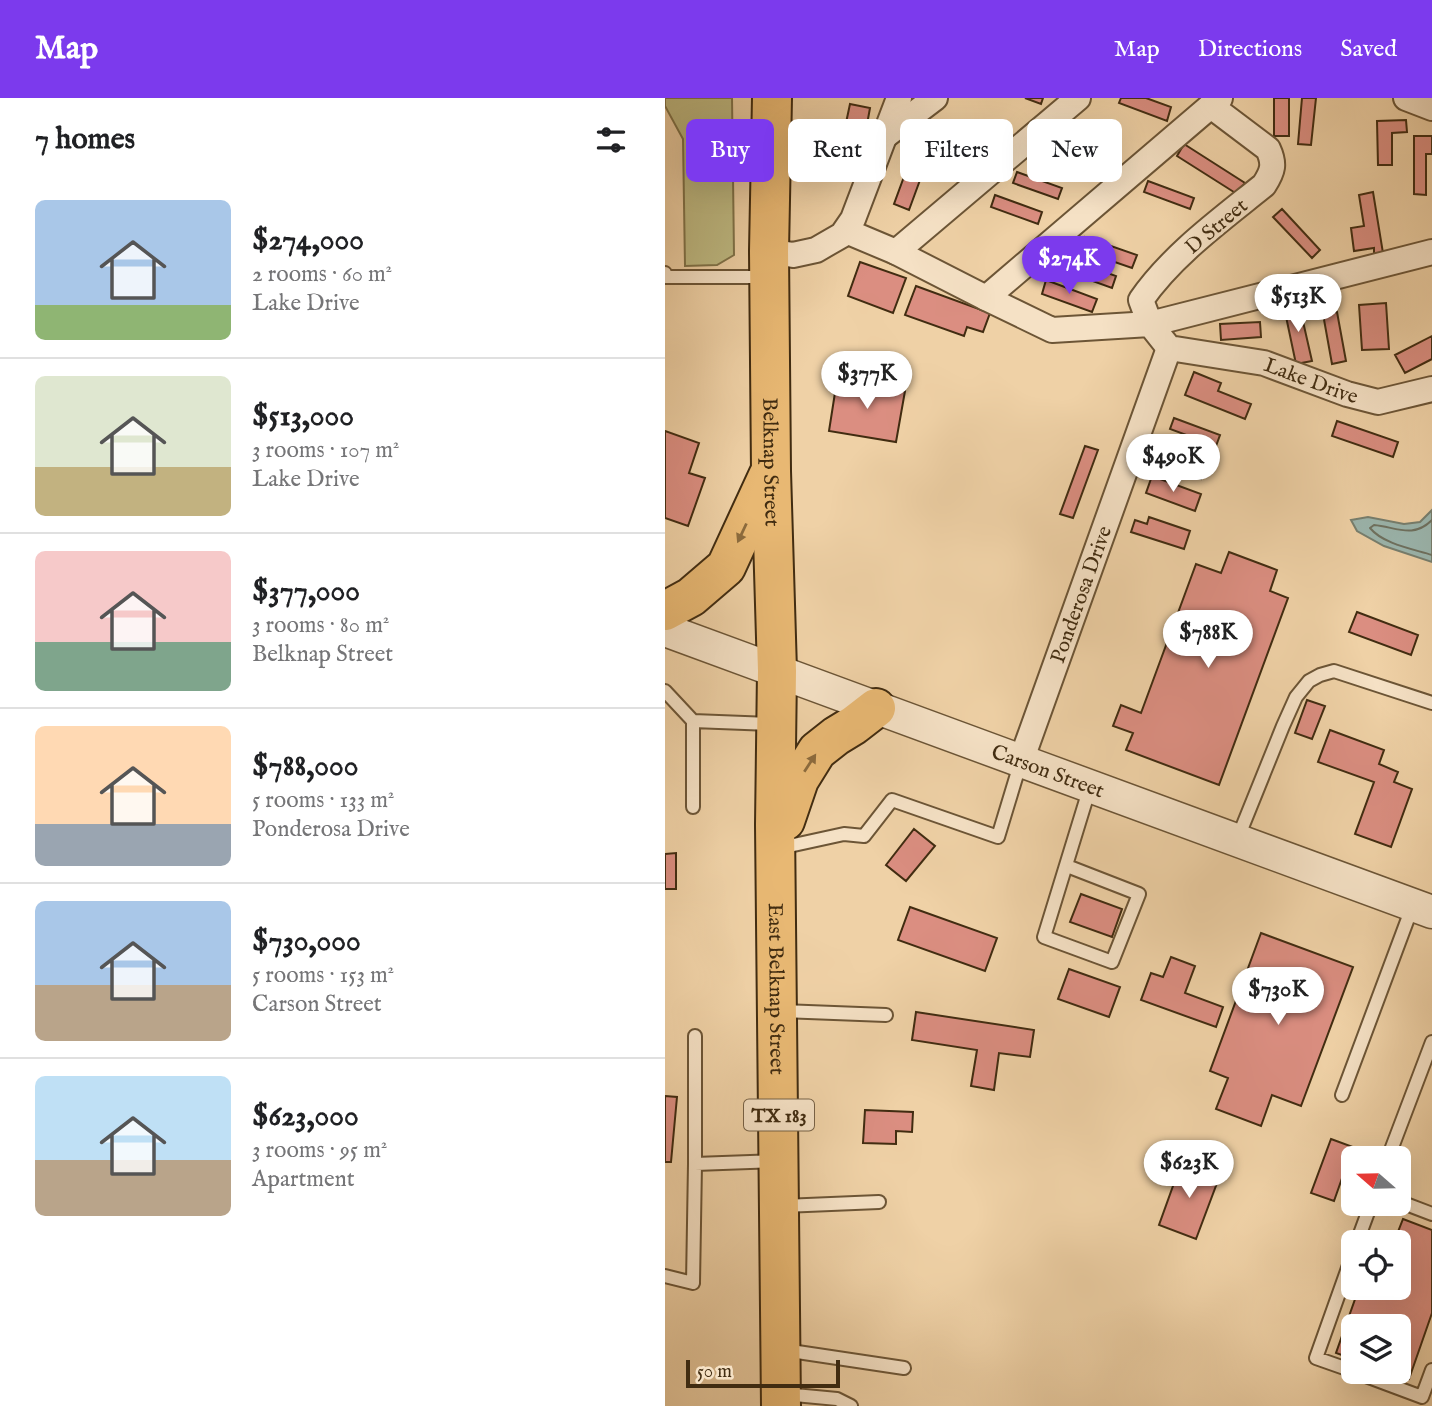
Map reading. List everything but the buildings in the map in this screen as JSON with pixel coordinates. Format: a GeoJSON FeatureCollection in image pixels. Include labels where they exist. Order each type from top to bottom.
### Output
{"type":"FeatureCollection","features":[{"type":"Feature","properties":{"kind":"main road","name":"Belknap Street"},"geometry":{"type":"LineString","coordinates":[[772,98],[769,264],[777,671],[776,837]]}},
{"type":"Feature","properties":{"kind":"main road"},"geometry":{"type":"LineString","coordinates":[[665,611],[691,597],[726,567],[771,471]]}},
{"type":"Feature","properties":{"kind":"main road"},"geometry":{"type":"LineString","coordinates":[[776,837],[799,780],[817,751],[876,708]]}},
{"type":"Feature","properties":{"kind":"main road","name":"East Belknap Street"},"geometry":{"type":"LineString","coordinates":[[776,837],[781,1400]]}},
{"type":"Feature","properties":{"kind":"street"},"geometry":{"type":"LineString","coordinates":[[886,133],[899,98]]}},
{"type":"Feature","properties":{"kind":"street"},"geometry":{"type":"LineString","coordinates":[[886,135],[935,98]]}},
{"type":"Feature","properties":{"kind":"street"},"geometry":{"type":"LineString","coordinates":[[896,252],[1078,98]]}},
{"type":"Feature","properties":{"kind":"street"},"geometry":{"type":"LineString","coordinates":[[1406,98],[1432,108]]}},
{"type":"Feature","properties":{"kind":"street"},"geometry":{"type":"LineString","coordinates":[[986,298],[1216,102]]}},
{"type":"Feature","properties":{"kind":"street","name":"D Street"},"geometry":{"type":"LineString","coordinates":[[1150,324],[1141,300],[1155,279],[1264,185],[1271,175],[1273,160],[1268,149],[1216,102]]}},
{"type":"Feature","properties":{"kind":"street"},"geometry":{"type":"LineString","coordinates":[[769,264],[815,250],[842,235],[853,219],[867,182]]}},
{"type":"Feature","properties":{"kind":"street"},"geometry":{"type":"LineString","coordinates":[[846,231],[896,252],[1052,330],[1150,324],[1432,252]]}},
{"type":"Feature","properties":{"kind":"street"},"geometry":{"type":"LineString","coordinates":[[1150,324],[1169,348]]}},
{"type":"Feature","properties":{"kind":"street","name":"Lake Drive"},"geometry":{"type":"LineString","coordinates":[[1169,348],[1264,363],[1347,394],[1378,402],[1432,389]]}},
{"type":"Feature","properties":{"kind":"street","name":"Ponderosa Drive"},"geometry":{"type":"LineString","coordinates":[[1021,761],[1169,348]]}},
{"type":"Feature","properties":{"kind":"street","name":"Carson Street"},"geometry":{"type":"LineString","coordinates":[[665,630],[1423,909]]}},
{"type":"Feature","properties":{"kind":"lane"},"geometry":{"type":"LineString","coordinates":[[665,273],[666,277],[769,264]]}},
{"type":"Feature","properties":{"kind":"lane"},"geometry":{"type":"LineString","coordinates":[[1237,840],[1283,726],[1296,697],[1308,681],[1334,671],[1432,703]]}},
{"type":"Feature","properties":{"kind":"lane"},"geometry":{"type":"LineString","coordinates":[[665,691],[693,722],[694,807]]}},
{"type":"Feature","properties":{"kind":"lane"},"geometry":{"type":"LineString","coordinates":[[693,722],[777,724]]}},
{"type":"Feature","properties":{"kind":"lane"},"geometry":{"type":"LineString","coordinates":[[776,837],[844,834],[864,836],[892,800],[998,837],[1021,761]]}},
{"type":"Feature","properties":{"kind":"lane"},"geometry":{"type":"LineString","coordinates":[[1067,866],[1139,894],[1112,962],[1044,937],[1090,786]]}},
{"type":"Feature","properties":{"kind":"lane"},"geometry":{"type":"LineString","coordinates":[[1342,1095],[1423,909]]}},
{"type":"Feature","properties":{"kind":"lane"},"geometry":{"type":"LineString","coordinates":[[778,1011],[886,1015]]}},
{"type":"Feature","properties":{"kind":"lane"},"geometry":{"type":"LineString","coordinates":[[665,1276],[692,1283],[695,1036]]}},
{"type":"Feature","properties":{"kind":"lane"},"geometry":{"type":"LineString","coordinates":[[1393,1146],[1432,1042]]}},
{"type":"Feature","properties":{"kind":"lane"},"geometry":{"type":"LineString","coordinates":[[695,1164],[779,1161]]}},
{"type":"Feature","properties":{"kind":"lane"},"geometry":{"type":"LineString","coordinates":[[779,1206],[879,1202]]}},
{"type":"Feature","properties":{"kind":"lane"},"geometry":{"type":"LineString","coordinates":[[1411,1206],[1432,1214]]}},
{"type":"Feature","properties":{"kind":"lane"},"geometry":{"type":"LineString","coordinates":[[1341,1287],[1316,1357],[1341,1367]]}},
{"type":"Feature","properties":{"kind":"lane"},"geometry":{"type":"LineString","coordinates":[[780,1350],[904,1367]]}},
{"type":"Feature","properties":{"kind":"lane"},"geometry":{"type":"LineString","coordinates":[[1387,1384],[1422,1397],[1432,1370]]}},
{"type":"Feature","properties":{"kind":"lane"},"geometry":{"type":"LineString","coordinates":[[781,1400],[837,1399],[851,1406]]}},
{"type":"Feature","properties":{"kind":"shaded area"},"geometry":{"type":"Polygon","coordinates":[[[665,98],[732,98],[732,119],[686,119],[686,182],[733,182],[734,255],[717,265],[685,266],[683,139],[665,106],[665,98]]]}},
{"type":"Feature","properties":{"kind":"water"},"geometry":{"type":"Polygon","coordinates":[[[1432,510],[1432,562],[1384,546],[1357,531],[1351,520],[1368,517],[1404,524],[1420,522],[1432,510]]]}}]}
